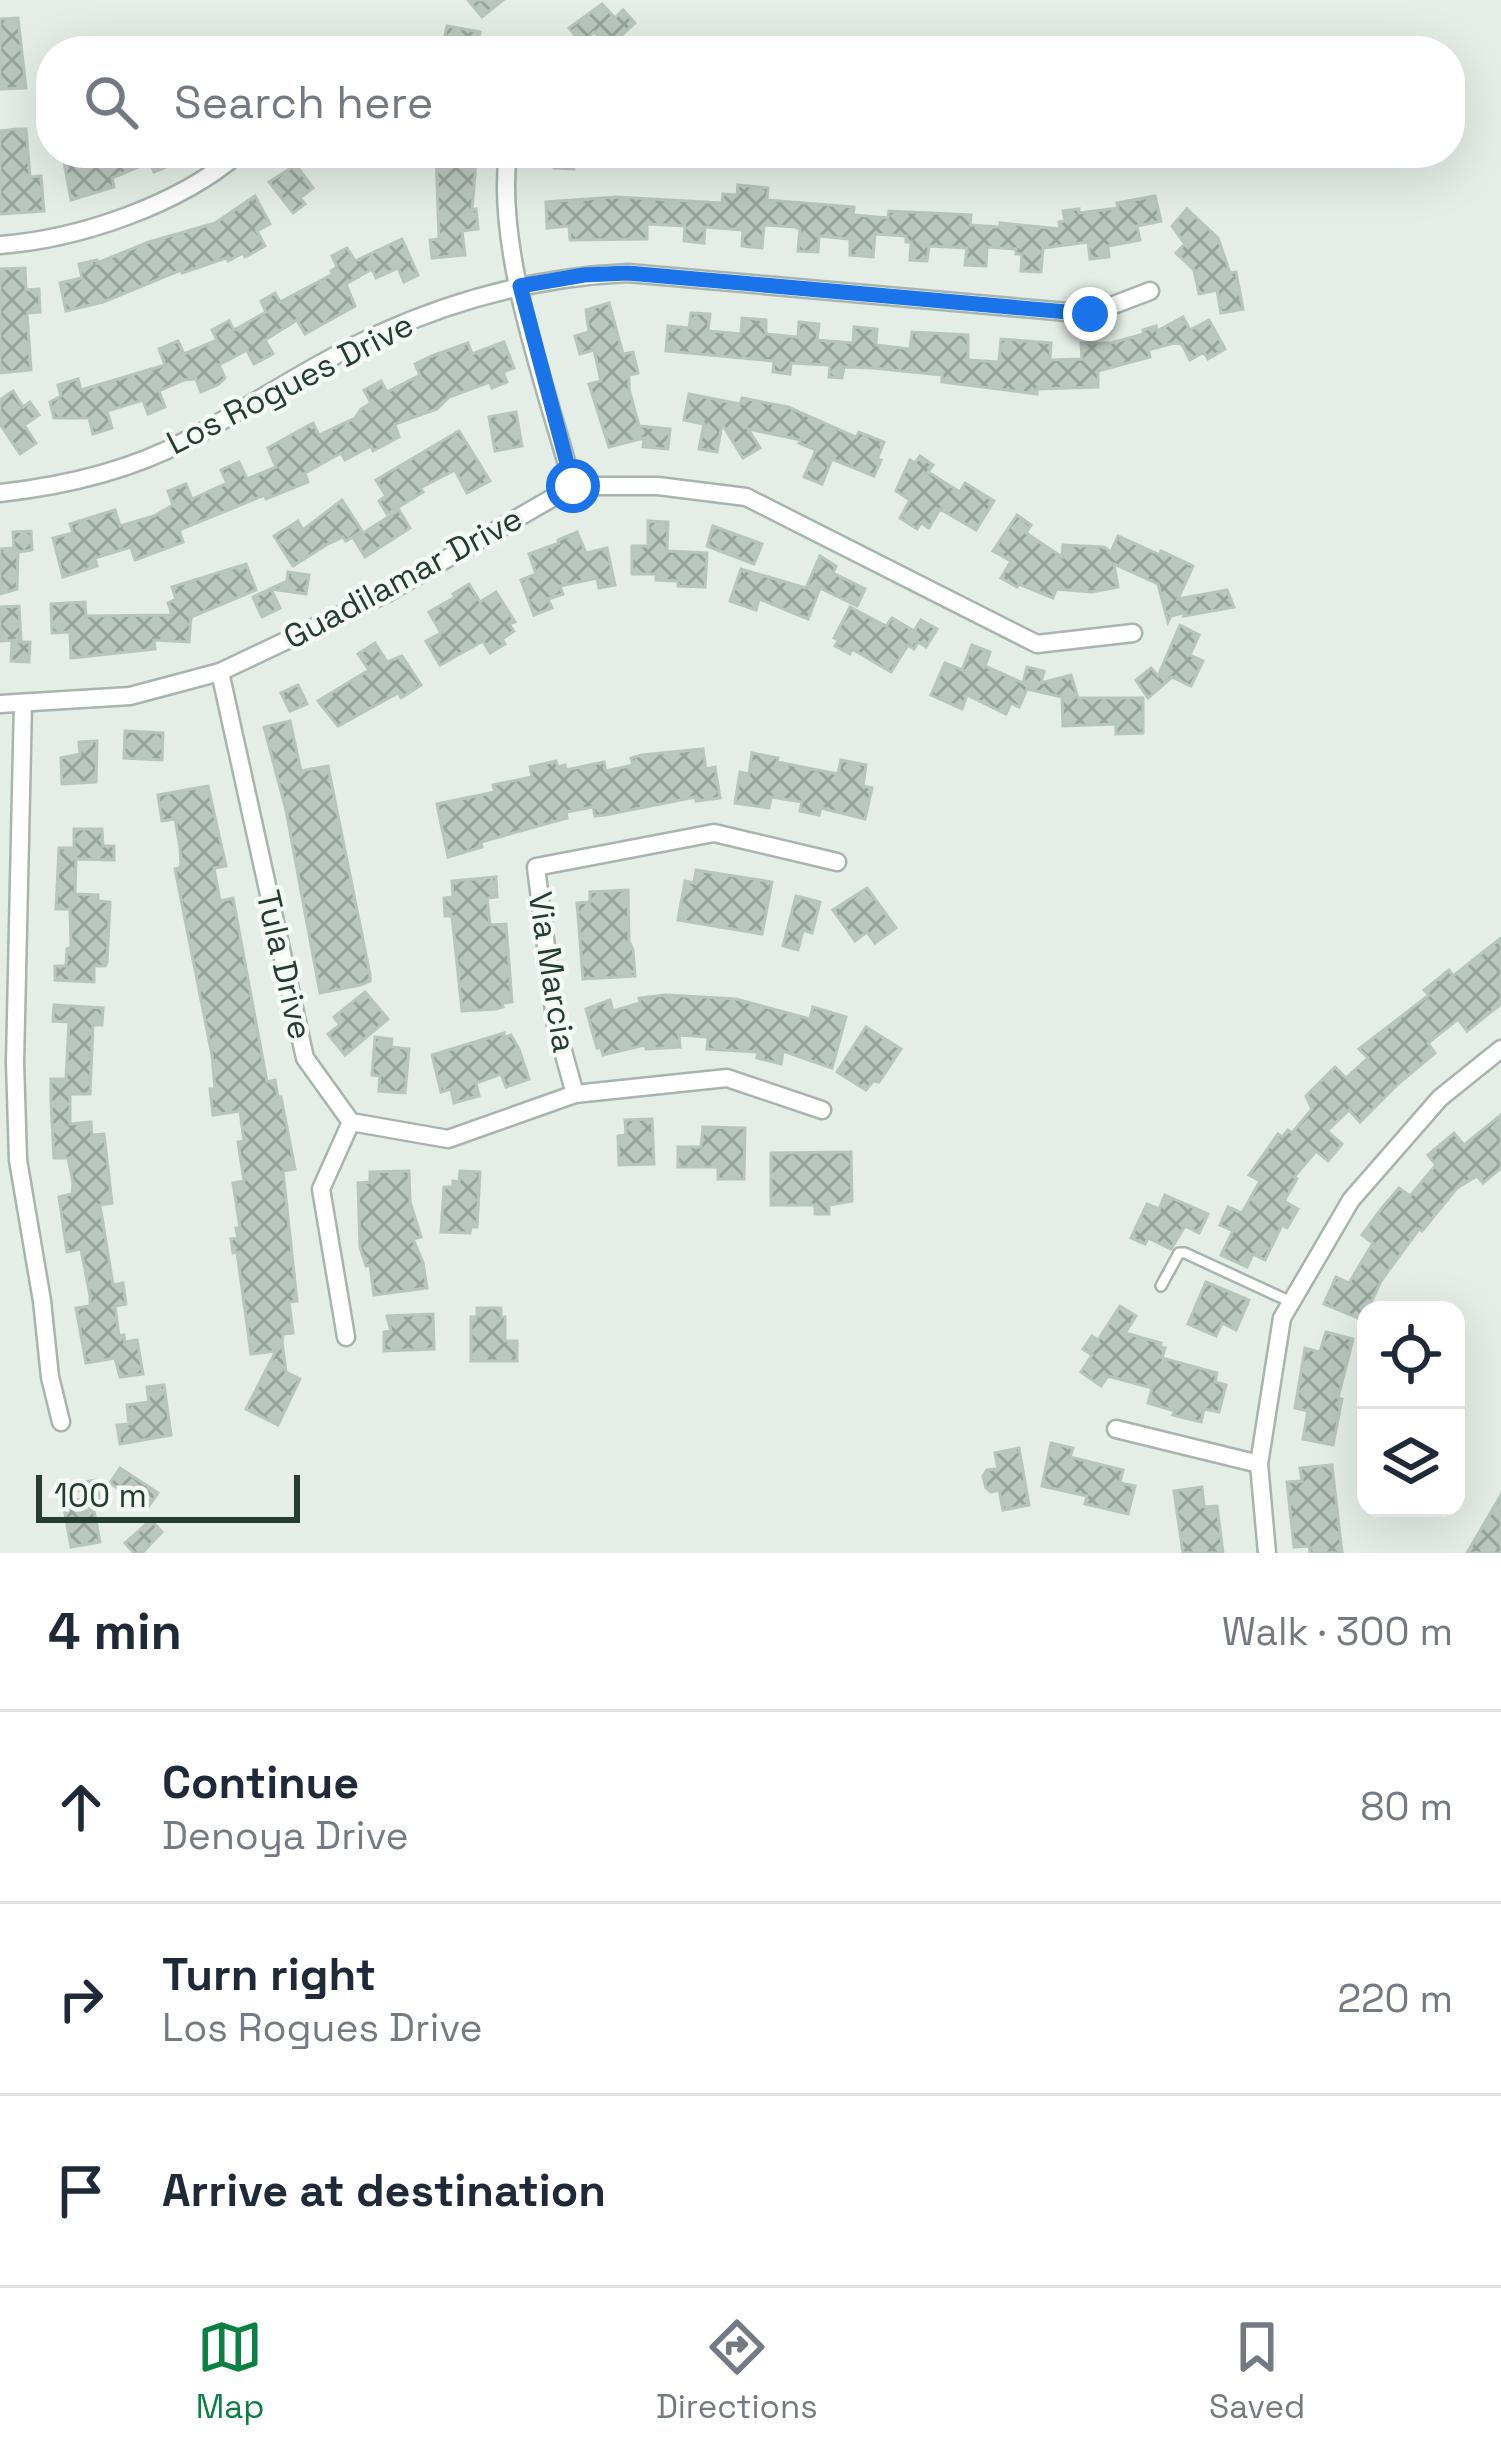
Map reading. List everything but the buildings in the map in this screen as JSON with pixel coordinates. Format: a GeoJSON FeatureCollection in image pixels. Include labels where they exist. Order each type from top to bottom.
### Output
{"type":"FeatureCollection","features":[{"type":"Feature","properties":{"kind":"street"},"geometry":{"type":"LineString","coordinates":[[0,245],[31,243],[107,223],[222,168]]}},
{"type":"Feature","properties":{"kind":"street"},"geometry":{"type":"LineString","coordinates":[[507,168],[506,210],[520,286],[573,486]]}},
{"type":"Feature","properties":{"kind":"street","name":"Los Rogues Drive"},"geometry":{"type":"LineString","coordinates":[[0,493],[97,476],[181,444],[374,336],[452,304],[520,286],[628,273],[1090,314],[1150,291]]}},
{"type":"Feature","properties":{"kind":"street","name":"Guadilamar Drive"},"geometry":{"type":"LineString","coordinates":[[0,704],[130,696],[220,672],[389,592],[573,486],[658,486],[746,496],[1037,644],[1133,633]]}},
{"type":"Feature","properties":{"kind":"street","name":"Tula Drive"},"geometry":{"type":"LineString","coordinates":[[220,672],[305,1058],[351,1122]]}},
{"type":"Feature","properties":{"kind":"street"},"geometry":{"type":"LineString","coordinates":[[23,703],[18,1160],[61,1422]]}},
{"type":"Feature","properties":{"kind":"street","name":"Via Marcia"},"geometry":{"type":"LineString","coordinates":[[574,1094],[556,1026],[536,867],[714,833],[837,862]]}},
{"type":"Feature","properties":{"kind":"street"},"geometry":{"type":"LineString","coordinates":[[1267,1553],[1259,1465],[1282,1318],[1351,1200],[1440,1098],[1501,1049]]}},
{"type":"Feature","properties":{"kind":"street"},"geometry":{"type":"LineString","coordinates":[[346,1337],[321,1189],[351,1122],[448,1139],[574,1094],[727,1078],[822,1109]]}},
{"type":"Feature","properties":{"kind":"street"},"geometry":{"type":"LineString","coordinates":[[1116,1430],[1259,1465]]}},
{"type":"Feature","properties":{"kind":"lane"},"geometry":{"type":"LineString","coordinates":[[1161,1286],[1179,1253],[1185,1253],[1292,1302]]}},
{"type":"Feature","properties":{"kind":"route"},"geometry":{"type":"LineString","coordinates":[[573,486],[520,286],[628,273],[1090,314]]}}]}
